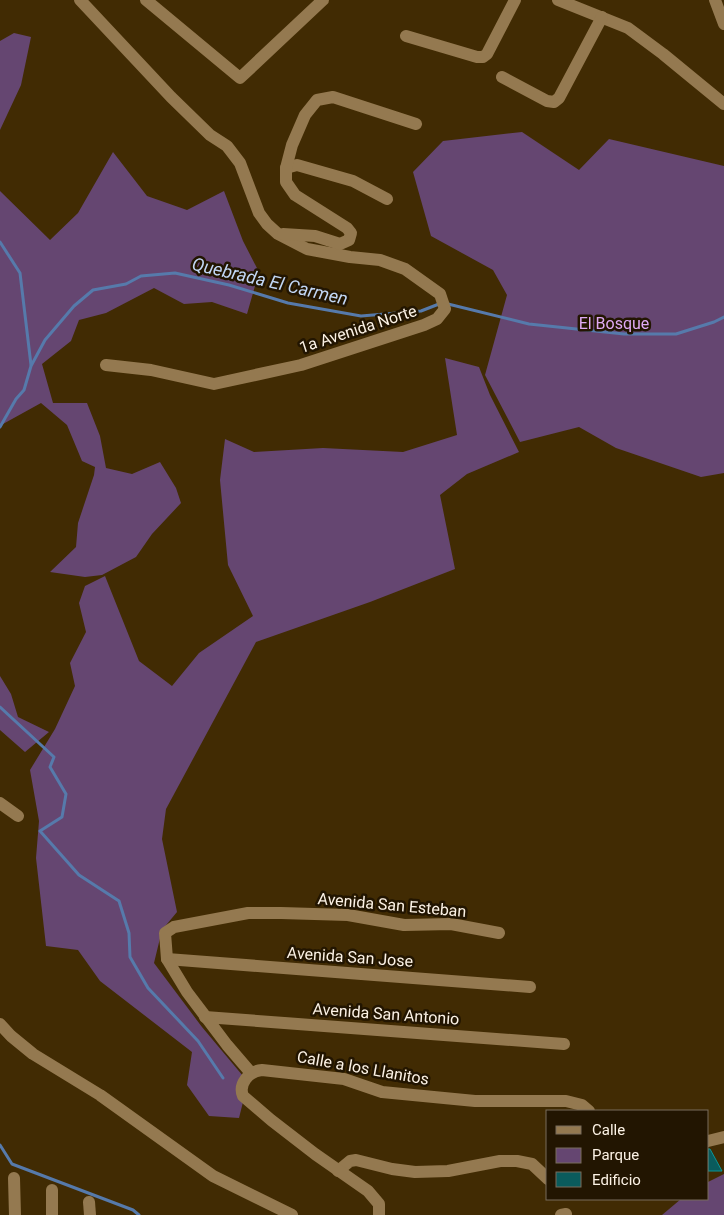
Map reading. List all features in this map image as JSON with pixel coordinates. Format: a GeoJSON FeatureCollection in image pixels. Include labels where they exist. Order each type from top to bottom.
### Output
{"type":"FeatureCollection","features":[{"type":"Feature","properties":{"kind":"street","name":"1a Avenida Norte"},"geometry":{"type":"LineString","coordinates":[[80,0],[210,135],[227,146],[240,164],[259,213],[278,234],[307,249],[350,257],[380,260],[405,269],[440,294],[445,309],[437,319],[424,325],[301,365],[214,384],[151,370],[106,365]]}},
{"type":"Feature","properties":{"kind":"street"},"geometry":{"type":"LineString","coordinates":[[146,0],[240,78],[323,0]]}},
{"type":"Feature","properties":{"kind":"street"},"geometry":{"type":"LineString","coordinates":[[406,36],[477,57],[483,57],[487,54],[506,21],[515,0]]}},
{"type":"Feature","properties":{"kind":"street"},"geometry":{"type":"LineString","coordinates":[[558,0],[628,28],[724,104]]}},
{"type":"Feature","properties":{"kind":"street"},"geometry":{"type":"LineString","coordinates":[[714,0],[724,24]]}},
{"type":"Feature","properties":{"kind":"street"},"geometry":{"type":"LineString","coordinates":[[502,77],[547,101],[554,102],[559,98],[602,17]]}},
{"type":"Feature","properties":{"kind":"street"},"geometry":{"type":"LineString","coordinates":[[278,234],[315,236],[340,244],[349,240],[351,233],[347,228],[295,195],[286,182],[286,168],[292,145],[305,115],[317,100],[333,97],[416,124]]}},
{"type":"Feature","properties":{"kind":"street"},"geometry":{"type":"LineString","coordinates":[[286,168],[297,165],[353,181],[387,199]]}},
{"type":"Feature","properties":{"kind":"street"},"geometry":{"type":"LineString","coordinates":[[0,803],[18,816]]}},
{"type":"Feature","properties":{"kind":"street","name":"Avenida San Esteban"},"geometry":{"type":"LineString","coordinates":[[167,959],[165,933],[174,927],[248,914],[281,913],[348,916],[404,925],[451,924],[499,933]]}},
{"type":"Feature","properties":{"kind":"street"},"geometry":{"type":"LineString","coordinates":[[167,959],[205,1017],[251,1073],[242,1085],[243,1096],[271,1120],[368,1192],[379,1204],[379,1215]]}},
{"type":"Feature","properties":{"kind":"street","name":"Avenida San Jose"},"geometry":{"type":"LineString","coordinates":[[167,959],[530,987]]}},
{"type":"Feature","properties":{"kind":"street","name":"Avenida San Antonio"},"geometry":{"type":"LineString","coordinates":[[205,1017],[564,1044]]}},
{"type":"Feature","properties":{"kind":"street"},"geometry":{"type":"LineString","coordinates":[[0,1024],[33,1054],[100,1095],[213,1176],[292,1215]]}},
{"type":"Feature","properties":{"kind":"street","name":"Calle a los Llanitos"},"geometry":{"type":"LineString","coordinates":[[251,1073],[262,1070],[344,1079],[382,1092],[475,1101],[566,1101],[582,1105],[588,1110]]}},
{"type":"Feature","properties":{"kind":"street"},"geometry":{"type":"LineString","coordinates":[[709,1141],[724,1137]]}},
{"type":"Feature","properties":{"kind":"street"},"geometry":{"type":"LineString","coordinates":[[338,1171],[350,1161],[356,1160],[392,1169],[415,1172],[448,1171],[500,1161],[517,1161],[532,1164],[546,1177]]}},
{"type":"Feature","properties":{"kind":"street"},"geometry":{"type":"LineString","coordinates":[[14,1178],[15,1215]]}},
{"type":"Feature","properties":{"kind":"street"},"geometry":{"type":"LineString","coordinates":[[52,1190],[52,1215]]}},
{"type":"Feature","properties":{"kind":"green space"},"geometry":{"type":"Polygon","coordinates":[[[14,33],[31,37],[21,85],[0,130],[0,41],[14,33]]]}},
{"type":"Feature","properties":{"kind":"green space","name":"El Bosque"},"geometry":{"type":"Polygon","coordinates":[[[522,132],[579,170],[609,139],[724,166],[724,473],[701,477],[616,448],[579,427],[520,442],[485,375],[507,295],[493,270],[431,236],[413,172],[443,141],[522,132]]]}},
{"type":"Feature","properties":{"kind":"green space"},"geometry":{"type":"Polygon","coordinates":[[[113,152],[147,196],[187,210],[224,191],[243,241],[259,272],[247,314],[212,302],[184,304],[154,288],[106,313],[79,320],[71,341],[42,364],[53,403],[87,403],[100,436],[106,468],[132,474],[160,462],[176,488],[181,503],[152,534],[136,557],[102,575],[85,577],[50,572],[76,547],[78,523],[95,467],[82,461],[67,425],[41,403],[3,424],[0,429],[0,191],[50,240],[78,213],[113,152]]]}},
{"type":"Feature","properties":{"kind":"green space"},"geometry":{"type":"Polygon","coordinates":[[[445,358],[479,367],[490,395],[519,452],[467,474],[440,495],[455,569],[370,602],[256,642],[166,809],[162,839],[177,912],[162,930],[154,963],[202,1027],[248,1082],[239,1118],[209,1116],[187,1085],[192,1052],[100,981],[78,950],[46,946],[36,858],[39,821],[30,770],[55,729],[75,686],[70,663],[86,632],[79,603],[85,586],[105,576],[139,661],[172,686],[199,653],[253,616],[228,565],[220,480],[225,439],[254,452],[323,448],[403,452],[457,435],[445,358]]]}},
{"type":"Feature","properties":{"kind":"green space"},"geometry":{"type":"Polygon","coordinates":[[[0,676],[11,694],[18,717],[49,732],[25,752],[0,730],[0,676]]]}},
{"type":"Feature","properties":{"kind":"green space"},"geometry":{"type":"Polygon","coordinates":[[[724,1174],[724,1215],[662,1215],[680,1200],[709,1200],[709,1182],[724,1174]]]}},
{"type":"Feature","properties":{"kind":"building"},"geometry":{"type":"Polygon","coordinates":[[[709,1149],[710,1149],[722,1171],[709,1171],[709,1149]]]}},
{"type":"Feature","properties":{"kind":"waterway"},"geometry":{"type":"LineString","coordinates":[[0,242],[20,273],[31,365]]}},
{"type":"Feature","properties":{"kind":"waterway","name":"Quebrada El Carmen"},"geometry":{"type":"LineString","coordinates":[[0,427],[16,399],[24,390],[31,366],[45,340],[74,306],[93,290],[126,284],[141,276],[175,273],[229,285],[288,303],[361,316],[421,311],[439,304]]}},
{"type":"Feature","properties":{"kind":"waterway","name":"Quebrada El Carmen"},"geometry":{"type":"LineString","coordinates":[[448,304],[529,324],[624,334],[676,334],[724,317]]}},
{"type":"Feature","properties":{"kind":"waterway","name":"Quebrada El Carmen"},"geometry":{"type":"LineString","coordinates":[[0,707],[54,757],[50,767],[66,794],[62,817],[40,831],[79,875],[119,901],[129,933],[130,957],[148,988],[198,1041],[223,1078]]}},
{"type":"Feature","properties":{"kind":"waterway"},"geometry":{"type":"LineString","coordinates":[[0,1145],[12,1164],[133,1210],[139,1215]]}}]}
